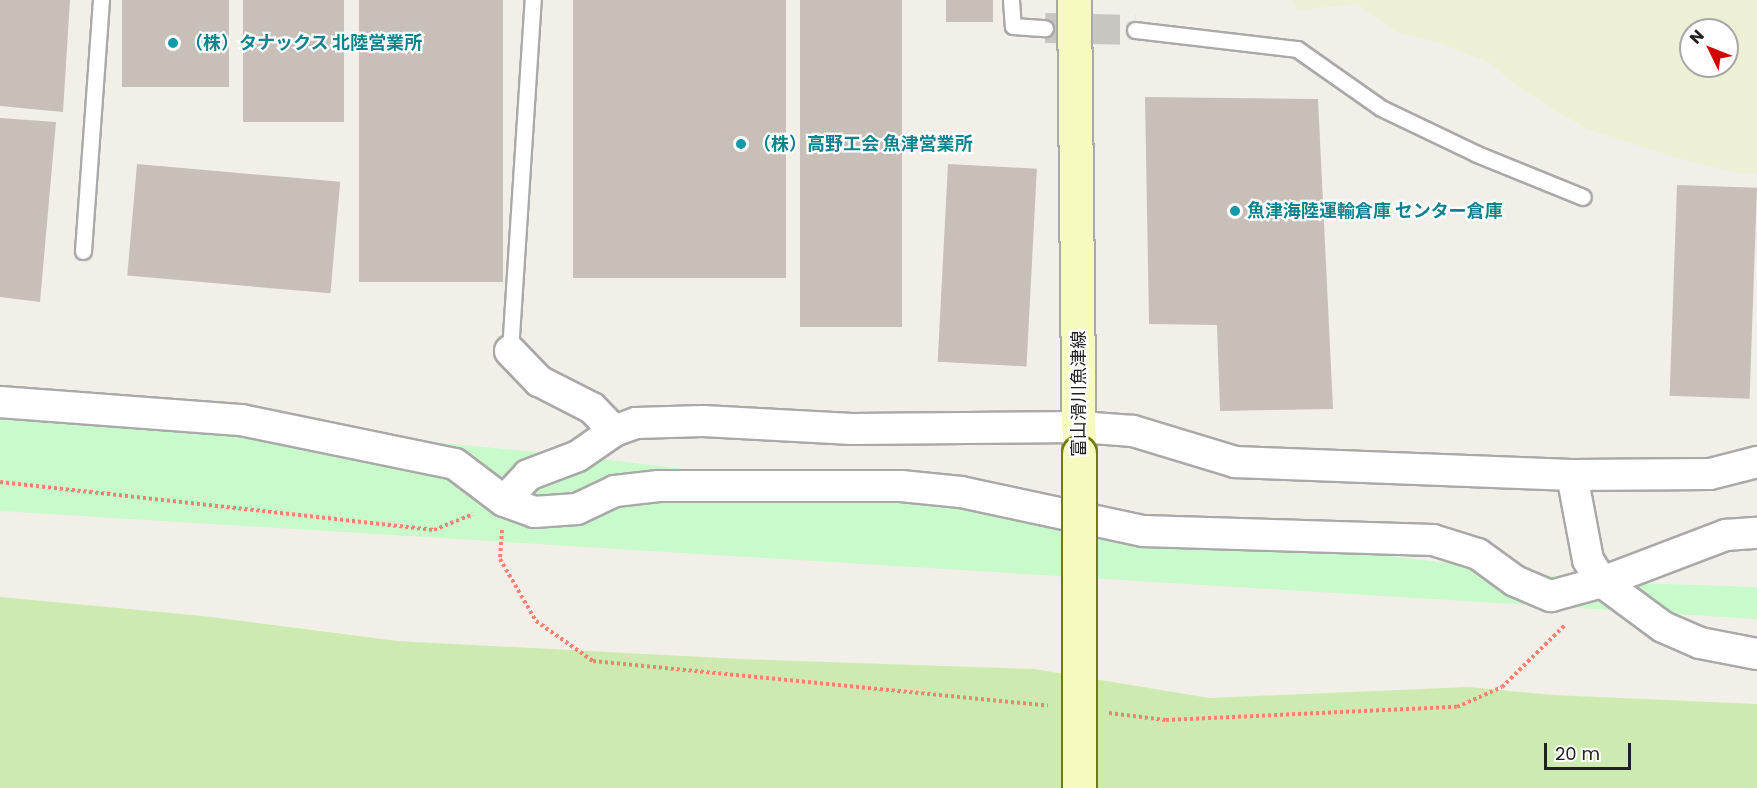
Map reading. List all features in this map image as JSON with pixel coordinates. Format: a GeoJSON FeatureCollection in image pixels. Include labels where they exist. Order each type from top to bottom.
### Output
{"type":"FeatureCollection","features":[{"type":"Feature","properties":{"kind":"main road","name":"富山滑川魚津線"},"geometry":{"type":"LineString","coordinates":[[1074,0],[1080,440],[1078,788]]}},
{"type":"Feature","properties":{"kind":"street"},"geometry":{"type":"LineString","coordinates":[[510,351],[539,381],[592,408],[614,431]]}},
{"type":"Feature","properties":{"kind":"street"},"geometry":{"type":"LineString","coordinates":[[0,402],[241,420],[455,464],[504,501],[534,512],[577,509],[615,491],[659,486],[901,486],[961,492],[1143,531],[1433,540],[1478,554],[1515,581],[1551,596],[1602,582],[1726,535],[1757,533]]}},
{"type":"Feature","properties":{"kind":"street"},"geometry":{"type":"LineString","coordinates":[[504,501],[528,475],[578,456],[614,431],[636,423],[703,421],[1080,440],[1133,431],[1235,462],[1572,475],[1710,474],[1757,462]]}},
{"type":"Feature","properties":{"kind":"street"},"geometry":{"type":"LineString","coordinates":[[1572,475],[1588,560],[1602,582],[1663,627],[1700,642],[1757,654]]}},
{"type":"Feature","properties":{"kind":"lane"},"geometry":{"type":"LineString","coordinates":[[83,251],[101,0]]}},
{"type":"Feature","properties":{"kind":"lane"},"geometry":{"type":"LineString","coordinates":[[510,351],[533,0]]}},
{"type":"Feature","properties":{"kind":"lane"},"geometry":{"type":"LineString","coordinates":[[1011,0],[1013,26],[1045,28]]}},
{"type":"Feature","properties":{"kind":"lane"},"geometry":{"type":"LineString","coordinates":[[1135,30],[1297,49],[1381,108],[1477,154],[1583,198]]}},
{"type":"Feature","properties":{"kind":"path"},"geometry":{"type":"LineString","coordinates":[[0,482],[434,530],[504,501],[500,558],[520,594],[536,621],[593,661],[1058,707]]}},
{"type":"Feature","properties":{"kind":"path"},"geometry":{"type":"LineString","coordinates":[[1101,712],[1166,720],[1457,707],[1502,687],[1571,618]]}},
{"type":"Feature","properties":{"kind":"green space"},"geometry":{"type":"Polygon","coordinates":[[[1292,0],[1757,0],[1757,173],[1737,173],[1677,158],[1585,128],[1518,87],[1490,63],[1439,43],[1397,32],[1357,4],[1298,10],[1292,0]]]}},
{"type":"Feature","properties":{"kind":"green space"},"geometry":{"type":"Polygon","coordinates":[[[0,401],[578,456],[1602,582],[1757,587],[1757,619],[0,511],[0,401]]]}},
{"type":"Feature","properties":{"kind":"green space"},"geometry":{"type":"Polygon","coordinates":[[[0,597],[203,616],[397,641],[741,659],[1034,669],[1209,698],[1468,687],[1553,695],[1757,704],[1757,788],[0,788],[0,597]]]}},
{"type":"Feature","properties":{"kind":"building"},"geometry":{"type":"Polygon","coordinates":[[[0,0],[70,0],[63,112],[0,106],[0,0]]]}},
{"type":"Feature","properties":{"kind":"building","name":"（株）タナックス 北陸営業所"},"geometry":{"type":"Polygon","coordinates":[[[122,0],[229,0],[229,87],[122,87],[122,0]]]}},
{"type":"Feature","properties":{"kind":"building"},"geometry":{"type":"Polygon","coordinates":[[[243,0],[344,0],[344,122],[243,122],[243,0]]]}},
{"type":"Feature","properties":{"kind":"building"},"geometry":{"type":"Polygon","coordinates":[[[359,0],[503,0],[503,282],[359,282],[359,0]]]}},
{"type":"Feature","properties":{"kind":"building"},"geometry":{"type":"Polygon","coordinates":[[[573,0],[786,0],[786,278],[573,278],[573,0]]]}},
{"type":"Feature","properties":{"kind":"building"},"geometry":{"type":"Polygon","coordinates":[[[800,0],[902,0],[902,327],[800,327],[800,0]]]}},
{"type":"Feature","properties":{"kind":"building"},"geometry":{"type":"Polygon","coordinates":[[[946,0],[993,0],[993,22],[946,22],[946,0]]]}},
{"type":"Feature","properties":{"kind":"building","name":"魚津海陸運輸倉庫 センター倉庫"},"geometry":{"type":"Polygon","coordinates":[[[1145,97],[1318,99],[1333,409],[1220,411],[1217,325],[1149,324],[1145,97]]]}},
{"type":"Feature","properties":{"kind":"building"},"geometry":{"type":"Polygon","coordinates":[[[0,118],[56,122],[40,302],[0,297],[0,118]]]}},
{"type":"Feature","properties":{"kind":"building"},"geometry":{"type":"Polygon","coordinates":[[[137,164],[340,182],[330,293],[127,276],[137,164]]]}},
{"type":"Feature","properties":{"kind":"building"},"geometry":{"type":"Polygon","coordinates":[[[948,164],[1037,169],[1027,366],[938,362],[948,164]]]}},
{"type":"Feature","properties":{"kind":"building"},"geometry":{"type":"Polygon","coordinates":[[[1677,185],[1757,188],[1750,399],[1670,396],[1677,185]]]}},
{"type":"Feature","properties":{"kind":"tunnel"},"geometry":{"type":"LineString","coordinates":[[1045,28],[1135,30]]}},
{"type":"Feature","properties":{"kind":"place","name":"（株）タナックス 北陸営業所"},"geometry":{"type":"Point","coordinates":[173,43]}},
{"type":"Feature","properties":{"kind":"place","name":"（株）高野工会 魚津営業所"},"geometry":{"type":"Point","coordinates":[741,144]}},
{"type":"Feature","properties":{"kind":"place","name":"魚津海陸運輸倉庫 センター倉庫"},"geometry":{"type":"Point","coordinates":[1235,211]}}]}
